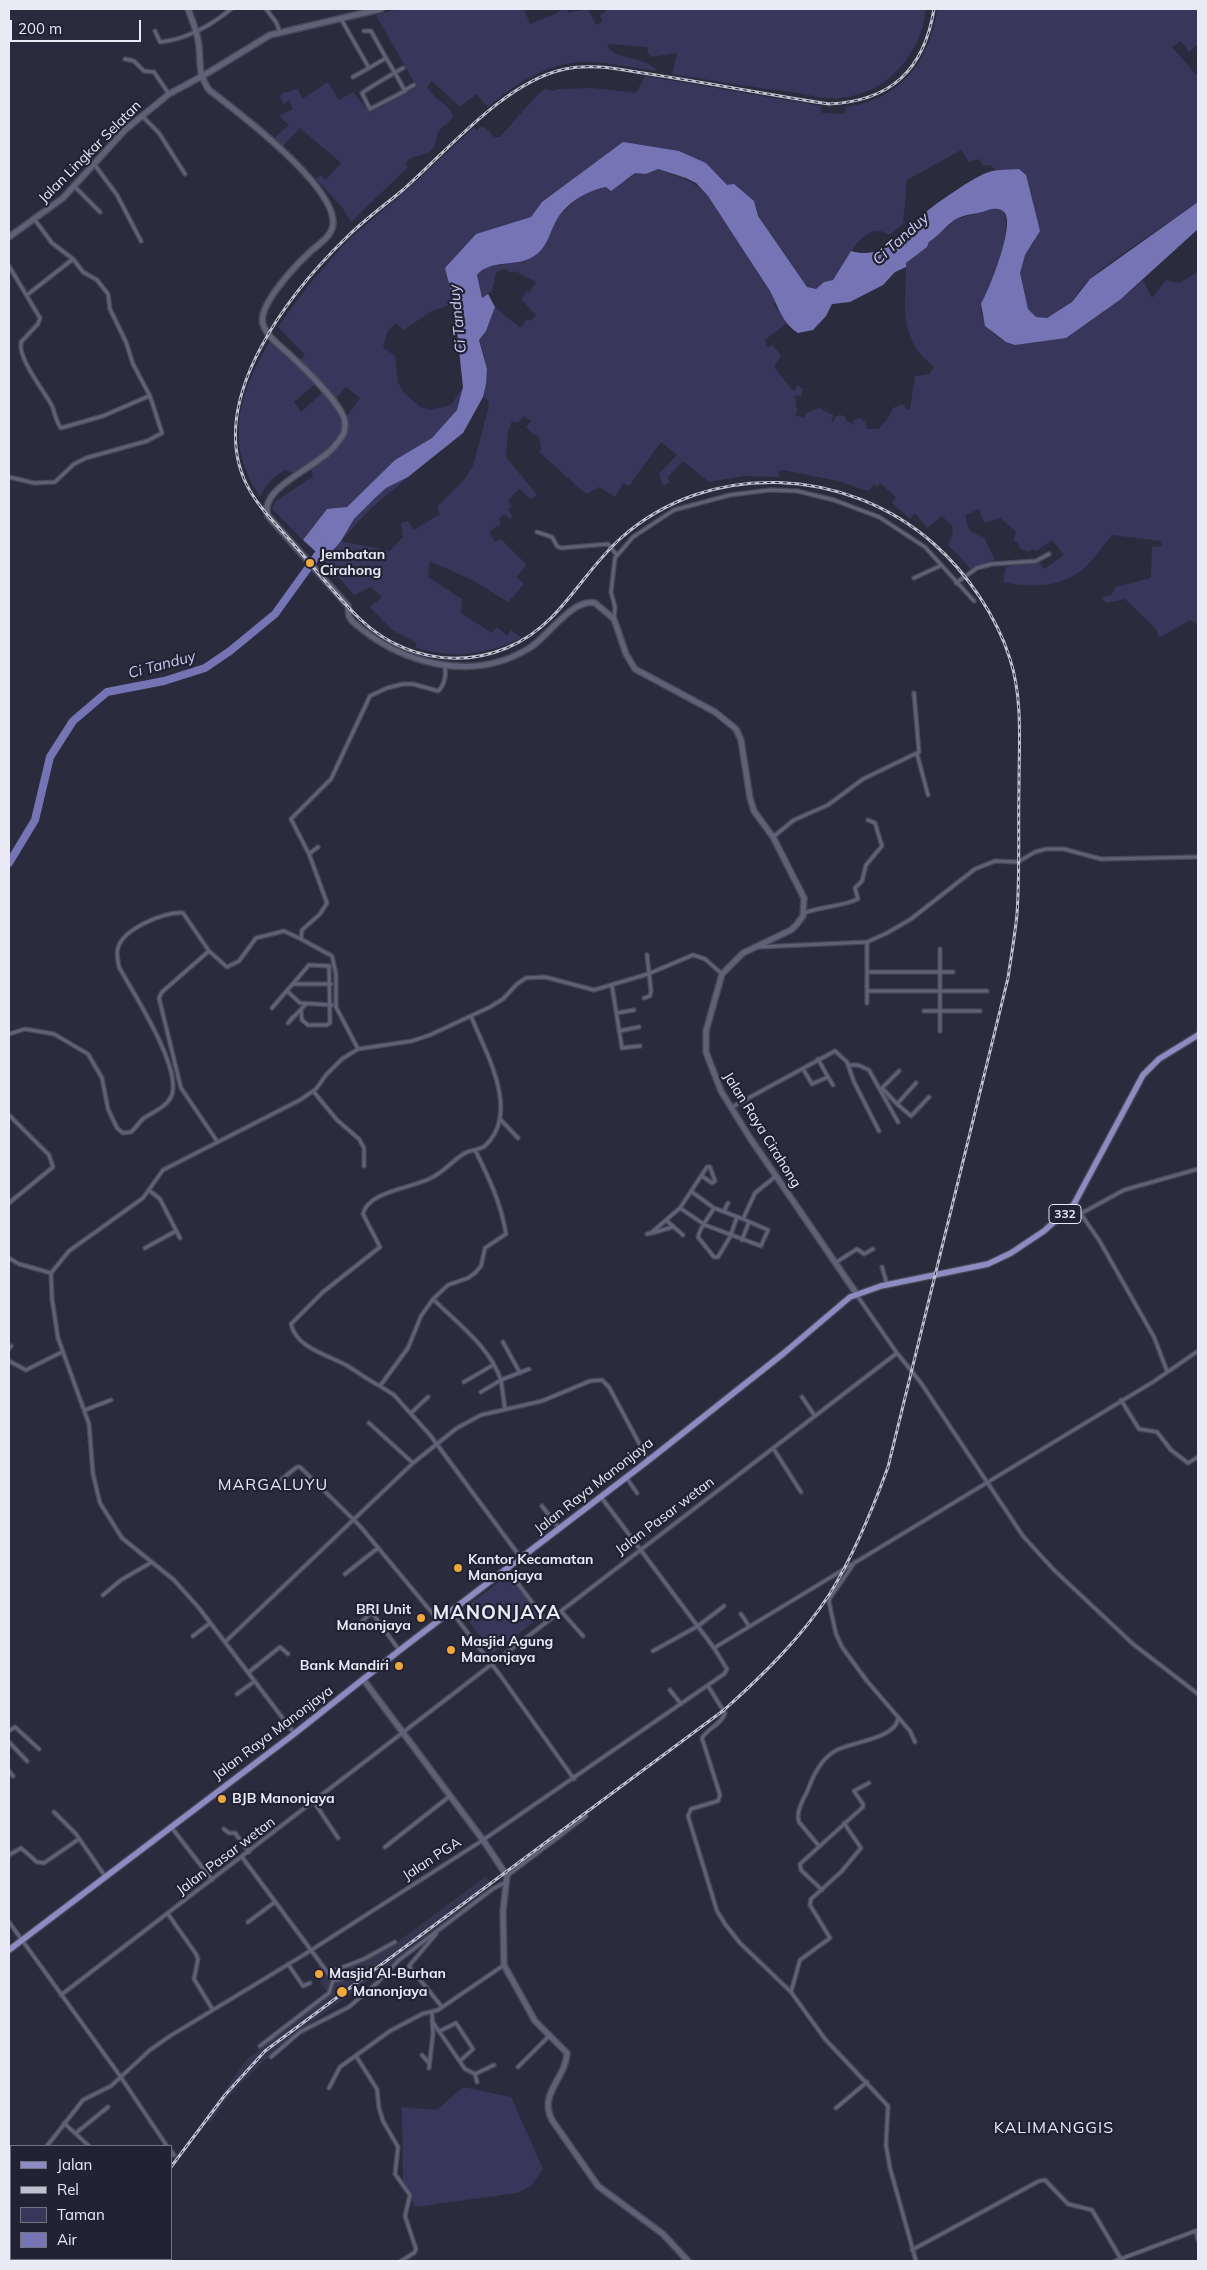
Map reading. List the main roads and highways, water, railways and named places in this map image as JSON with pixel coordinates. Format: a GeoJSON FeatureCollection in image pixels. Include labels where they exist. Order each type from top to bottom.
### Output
{"type":"FeatureCollection","features":[{"type":"Feature","properties":{"kind":"main road","name":"Jalan Raya Manonjaya"},"geometry":{"type":"LineString","coordinates":[[9,1950],[294,1734],[438,1620],[649,1460],[856,1293],[888,1285],[965,1271],[996,1261],[1044,1231],[1074,1204],[1143,1075],[1160,1059],[1198,1035]]}},
{"type":"Feature","properties":{"kind":"water"},"geometry":{"type":"Polygon","coordinates":[[[623,142],[679,151],[706,163],[727,185],[734,184],[754,201],[758,216],[807,287],[816,289],[824,282],[833,280],[851,251],[863,253],[883,249],[893,243],[925,213],[946,197],[974,179],[996,170],[1019,169],[1026,175],[1040,231],[1025,255],[1020,273],[1028,309],[1036,317],[1047,318],[1072,302],[1090,279],[1198,202],[1198,229],[1121,299],[1066,338],[1015,345],[1006,342],[985,326],[981,304],[1000,257],[1007,229],[1007,219],[1004,212],[996,209],[956,219],[929,242],[927,247],[906,263],[906,267],[895,272],[883,285],[850,302],[832,304],[826,316],[813,330],[798,333],[784,319],[770,291],[708,196],[696,183],[658,169],[646,174],[635,173],[611,191],[606,187],[594,190],[569,204],[556,221],[545,245],[534,256],[520,262],[490,267],[477,275],[482,298],[488,294],[495,307],[486,331],[479,340],[487,369],[483,397],[463,433],[408,477],[386,488],[375,498],[354,519],[341,541],[325,560],[303,540],[327,509],[347,507],[395,460],[432,438],[457,410],[463,387],[454,303],[445,268],[476,234],[531,217],[542,202],[623,142]]]}},
{"type":"Feature","properties":{"kind":"waterway","name":"Ci Tanduy"},"geometry":{"type":"LineString","coordinates":[[9,863],[35,820],[50,757],[73,721],[107,692],[164,681],[205,668],[230,651],[275,614],[324,546]]}},
{"type":"Feature","properties":{"kind":"railway"},"geometry":{"type":"LineString","coordinates":[[172,2166],[225,2095],[265,2051],[724,1710],[780,1656],[829,1595],[847,1564],[862,1532],[888,1467],[1008,978],[1018,898],[1019,706],[1010,659],[989,612],[958,568],[934,544],[899,518],[861,499],[820,487],[778,483],[736,485],[695,495],[656,512],[621,538],[602,557],[551,618],[530,636],[506,648],[481,656],[456,658],[430,656],[405,648],[381,636],[360,619],[335,593],[254,498],[244,479],[236,447],[237,413],[246,380],[261,347],[280,316],[302,286],[325,260],[367,219],[404,189],[479,119],[521,87],[543,76],[565,69],[597,67],[829,104],[851,102],[887,89],[913,65],[922,49],[934,9]]}},
{"type":"Feature","properties":{"kind":"place","name":"Jembatan Cirahong"},"geometry":{"type":"Point","coordinates":[310,563]}},
{"type":"Feature","properties":{"kind":"place","name":"Kantor Kecamatan Manonjaya"},"geometry":{"type":"Point","coordinates":[458,1568]}},
{"type":"Feature","properties":{"kind":"place","name":"BRI Unit Manonjaya"},"geometry":{"type":"Point","coordinates":[421,1618]}},
{"type":"Feature","properties":{"kind":"place","name":"Masjid Agung Manonjaya"},"geometry":{"type":"Point","coordinates":[451,1650]}},
{"type":"Feature","properties":{"kind":"place","name":"Bank Mandiri"},"geometry":{"type":"Point","coordinates":[399,1666]}},
{"type":"Feature","properties":{"kind":"place","name":"BJB Manonjaya"},"geometry":{"type":"Point","coordinates":[222,1799]}},
{"type":"Feature","properties":{"kind":"place","name":"Masjid Al-Burhan"},"geometry":{"type":"Point","coordinates":[319,1974]}},
{"type":"Feature","properties":{"kind":"place","name":"Manonjaya"},"geometry":{"type":"Point","coordinates":[342,1992]}},
{"type":"Feature","properties":{"kind":"district","name":"MARGALUYU"},"geometry":{"type":"Point","coordinates":[273,1485]}},
{"type":"Feature","properties":{"kind":"district","name":"MANONJAYA"},"geometry":{"type":"Point","coordinates":[497,1613]}},
{"type":"Feature","properties":{"kind":"district","name":"KALIMANGGIS"},"geometry":{"type":"Point","coordinates":[1054,2128]}}]}
